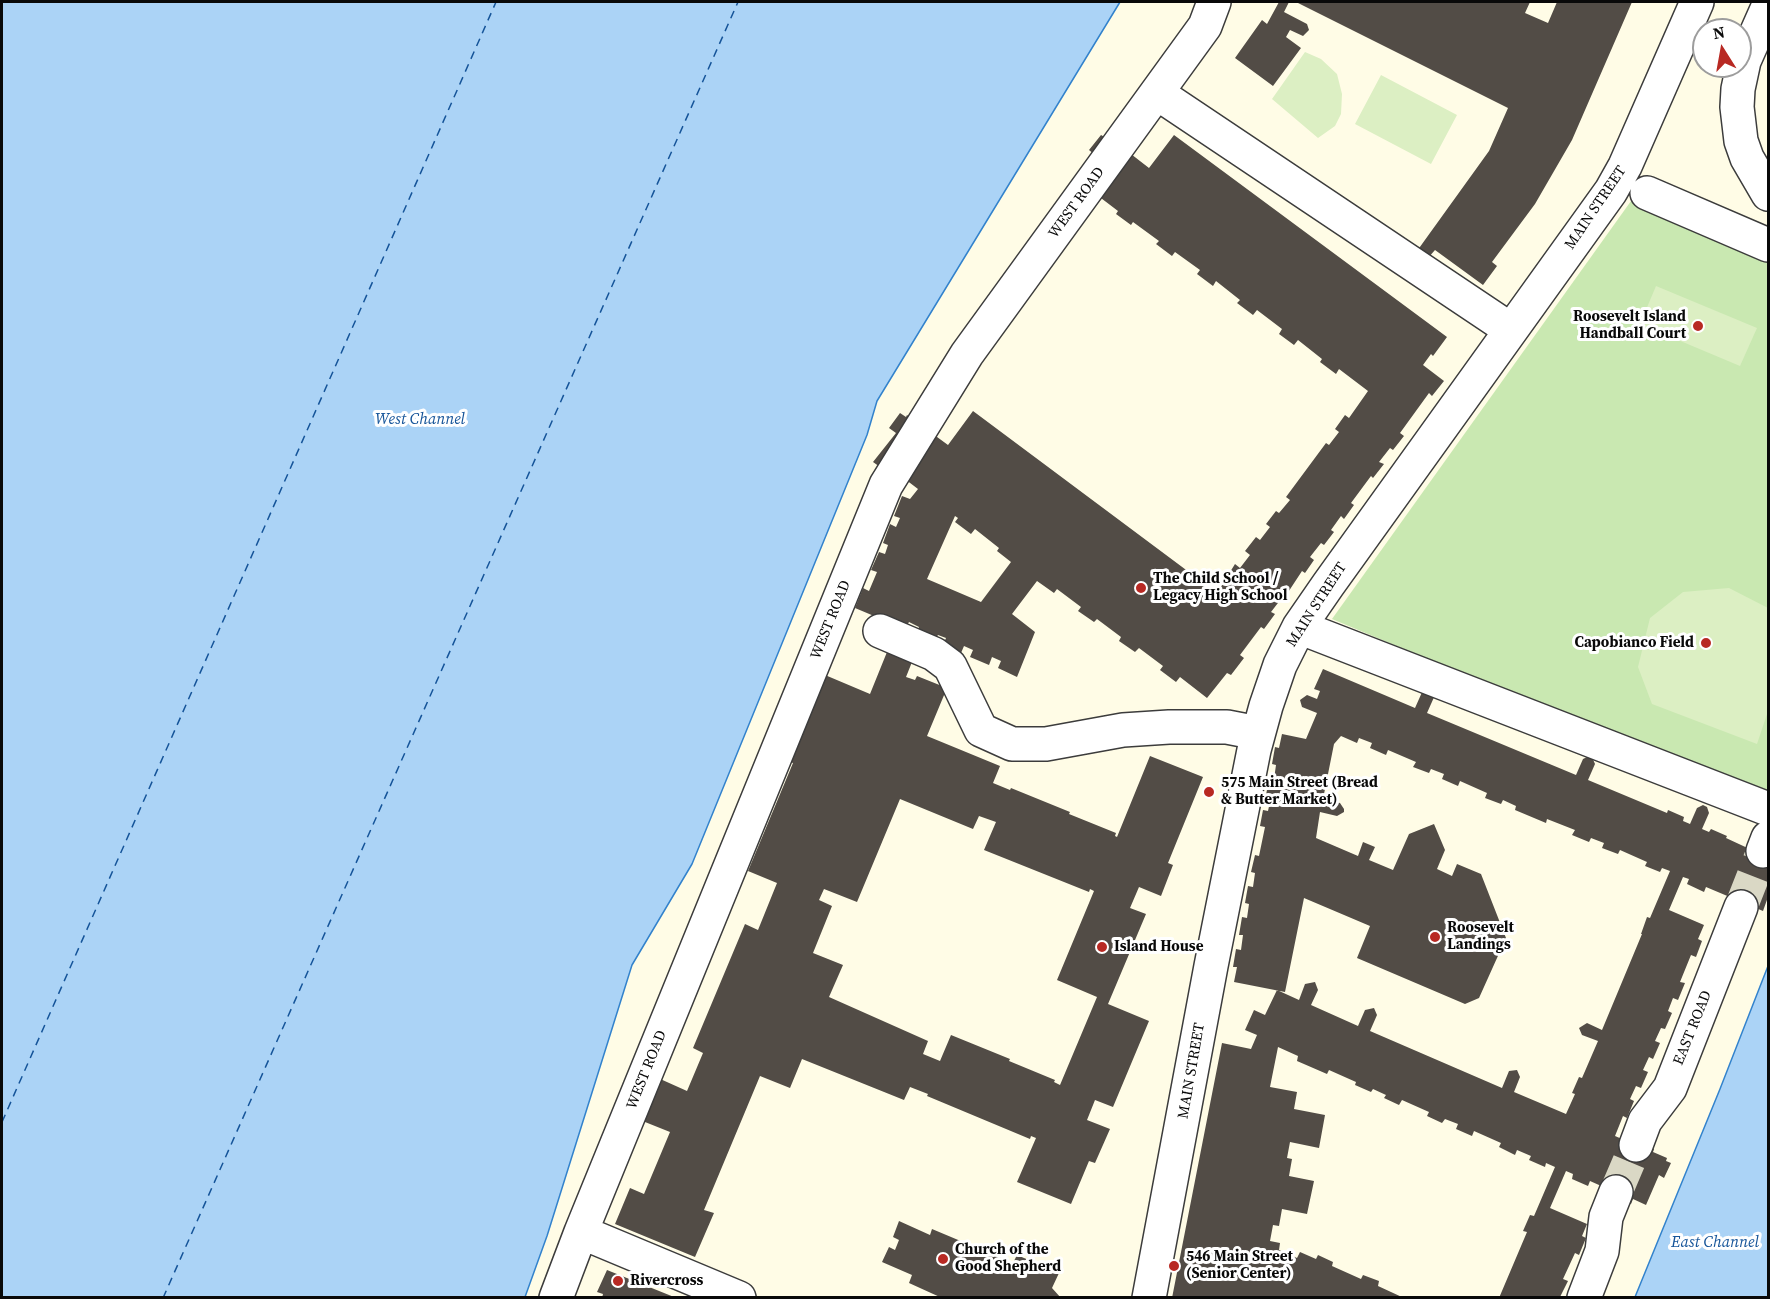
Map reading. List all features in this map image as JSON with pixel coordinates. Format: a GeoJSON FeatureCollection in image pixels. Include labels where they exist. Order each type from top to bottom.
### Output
{"type":"FeatureCollection","features":[{"type":"Feature","properties":{"kind":"street","name":"WEST ROAD"},"geometry":{"type":"LineString","coordinates":[[556,1298],[886,485],[967,354],[1158,93],[1205,26],[1214,2]]}},
{"type":"Feature","properties":{"kind":"street","name":"MAIN STREET"},"geometry":{"type":"LineString","coordinates":[[1149,1298],[1216,939],[1258,733],[1280,665],[1299,627],[1598,210],[1625,166],[1697,2]]}},
{"type":"Feature","properties":{"kind":"street"},"geometry":{"type":"LineString","coordinates":[[1768,7],[1744,61],[1737,106],[1741,141],[1747,158],[1768,194]]}},
{"type":"Feature","properties":{"kind":"street"},"geometry":{"type":"LineString","coordinates":[[1158,93],[1511,330]]}},
{"type":"Feature","properties":{"kind":"street"},"geometry":{"type":"LineString","coordinates":[[1647,193],[1768,245]]}},
{"type":"Feature","properties":{"kind":"street"},"geometry":{"type":"LineString","coordinates":[[1299,627],[1768,809]]}},
{"type":"Feature","properties":{"kind":"street"},"geometry":{"type":"LineString","coordinates":[[880,631],[934,654],[950,666],[981,730],[1012,744],[1046,744],[1123,730],[1169,727],[1227,728],[1258,733]]}},
{"type":"Feature","properties":{"kind":"street","name":"EAST ROAD"},"geometry":{"type":"LineString","coordinates":[[1636,1144],[1645,1121],[1670,1088],[1741,907]]}},
{"type":"Feature","properties":{"kind":"street"},"geometry":{"type":"LineString","coordinates":[[1584,1298],[1602,1251],[1605,1217],[1616,1192]]}},
{"type":"Feature","properties":{"kind":"street"},"geometry":{"type":"LineString","coordinates":[[581,1232],[739,1298]]}},
{"type":"Feature","properties":{"kind":"green space"},"geometry":{"type":"Polygon","coordinates":[[[1305,52],[1321,59],[1337,74],[1342,94],[1341,114],[1335,126],[1318,138],[1272,99],[1305,52]]]}},
{"type":"Feature","properties":{"kind":"green space"},"geometry":{"type":"Polygon","coordinates":[[[1381,75],[1457,115],[1431,164],[1355,124],[1381,75]]]}},
{"type":"Feature","properties":{"kind":"green space"},"geometry":{"type":"Polygon","coordinates":[[[1631,201],[1768,261],[1768,801],[1332,619],[1631,201]]]}},
{"type":"Feature","properties":{"kind":"green space","name":"Roosevelt Island Handball Court"},"geometry":{"type":"Polygon","coordinates":[[[1656,286],[1757,328],[1740,366],[1640,324],[1656,286]]]}},
{"type":"Feature","properties":{"kind":"green space","name":"Capobianco Field"},"geometry":{"type":"Polygon","coordinates":[[[1729,588],[1768,608],[1768,711],[1757,744],[1652,704],[1638,667],[1650,618],[1683,592],[1729,588]]]}},
{"type":"Feature","properties":{"kind":"water","name":"West Channel"},"geometry":{"type":"Polygon","coordinates":[[[2,2],[1120,2],[877,401],[867,435],[692,864],[632,965],[547,1236],[525,1297],[2,1297],[2,2]]]}},
{"type":"Feature","properties":{"kind":"water","name":"East Channel"},"geometry":{"type":"Polygon","coordinates":[[[1768,966],[1768,1297],[1635,1297],[1720,1089],[1768,966]]]}},
{"type":"Feature","properties":{"kind":"building"},"geometry":{"type":"Polygon","coordinates":[[[1279,2],[1289,2],[1284,12],[1307,24],[1309,30],[1303,36],[1290,30],[1286,37],[1301,48],[1273,86],[1235,58],[1262,20],[1267,24],[1279,2]]]}},
{"type":"Feature","properties":{"kind":"building"},"geometry":{"type":"Polygon","coordinates":[[[1296,2],[1530,2],[1525,13],[1548,23],[1557,2],[1632,2],[1572,140],[1535,204],[1492,262],[1497,266],[1483,285],[1435,250],[1428,258],[1417,251],[1489,151],[1508,108],[1296,2]]]}},
{"type":"Feature","properties":{"kind":"building"},"geometry":{"type":"Polygon","coordinates":[[[1101,135],[1108,139],[1109,137],[1149,168],[1174,135],[1447,337],[1423,365],[1444,381],[1432,396],[1429,393],[1400,433],[1404,436],[1379,462],[1384,464],[1373,478],[1371,476],[1351,503],[1354,505],[1344,519],[1341,516],[1331,530],[1334,532],[1324,545],[1321,543],[1310,557],[1314,560],[1305,573],[1302,571],[1283,600],[1281,599],[1271,612],[1275,614],[1264,629],[1261,627],[1240,655],[1244,658],[1231,675],[1227,673],[1207,698],[1180,677],[1176,682],[1160,670],[1163,666],[1139,648],[1135,652],[1119,641],[1121,637],[1097,619],[1094,622],[1078,611],[1081,607],[1057,589],[1054,593],[1037,581],[1012,614],[1035,632],[1017,677],[998,668],[1001,661],[992,657],[989,665],[970,657],[973,650],[964,646],[961,653],[943,645],[946,638],[938,635],[934,641],[916,634],[919,627],[909,622],[905,629],[855,608],[863,588],[869,591],[877,572],[871,570],[879,552],[885,554],[888,545],[883,543],[890,524],[896,527],[900,518],[894,516],[902,496],[910,499],[918,489],[893,470],[890,474],[873,462],[896,433],[889,428],[900,413],[906,417],[907,415],[948,445],[973,411],[1217,593],[1235,564],[1240,568],[1250,555],[1245,551],[1256,537],[1260,540],[1270,527],[1266,524],[1276,511],[1279,513],[1290,500],[1286,497],[1326,443],[1329,445],[1339,432],[1335,429],[1345,415],[1349,418],[1368,391],[1339,369],[1336,374],[1320,362],[1322,359],[1298,340],[1294,345],[1279,334],[1282,329],[1257,310],[1253,315],[1237,303],[1240,300],[1216,281],[1213,286],[1197,274],[1200,270],[1175,252],[1172,256],[1156,244],[1159,241],[1133,222],[1131,225],[1116,214],[1118,211],[1093,192],[1095,155],[1089,150],[1101,135]],[[955,516],[927,579],[981,602],[1011,562],[997,551],[999,548],[975,529],[971,534],[955,522],[958,518],[955,516]]]}},
{"type":"Feature","properties":{"kind":"building"},"geometry":{"type":"Polygon","coordinates":[[[887,652],[912,662],[906,677],[915,680],[917,676],[947,688],[927,736],[1000,766],[993,783],[1070,812],[1069,814],[1116,833],[1117,837],[1150,756],[1203,777],[1168,863],[1173,865],[1161,896],[1139,887],[1130,908],[1146,914],[1108,1004],[1149,1021],[1113,1107],[1095,1100],[1087,1120],[1110,1129],[1095,1163],[1089,1161],[1071,1204],[1017,1182],[1036,1138],[1031,1136],[1030,1139],[910,1087],[904,1100],[802,1059],[790,1088],[760,1076],[704,1210],[714,1213],[695,1257],[615,1224],[630,1188],[644,1194],[670,1132],[640,1120],[658,1078],[687,1091],[703,1053],[693,1048],[745,924],[758,930],[777,883],[748,871],[793,763],[784,760],[825,675],[870,694],[887,652]],[[900,799],[857,902],[824,889],[819,900],[832,906],[813,953],[843,965],[829,997],[928,1041],[923,1054],[940,1061],[951,1035],[1010,1059],[1009,1061],[1055,1080],[1054,1082],[1060,1085],[1097,997],[1057,980],[1094,891],[1090,889],[1089,892],[984,850],[996,822],[979,816],[973,829],[900,799]]]}},
{"type":"Feature","properties":{"kind":"building","name":"Roosevelt Landings"},"geometry":{"type":"Polygon","coordinates":[[[1323,669],[1415,708],[1423,690],[1435,695],[1427,713],[1576,775],[1583,759],[1592,757],[1595,764],[1588,780],[1667,813],[1668,810],[1684,817],[1683,821],[1690,824],[1697,808],[1703,805],[1707,807],[1709,813],[1702,829],[1709,832],[1711,829],[1754,851],[1768,853],[1768,897],[1763,911],[1706,887],[1704,892],[1687,884],[1689,879],[1683,877],[1669,910],[1704,925],[1698,939],[1702,941],[1696,957],[1691,955],[1680,982],[1685,983],[1678,1000],[1673,998],[1668,1011],[1672,1013],[1665,1029],[1661,1028],[1655,1041],[1660,1043],[1653,1059],[1649,1057],[1643,1070],[1648,1072],[1641,1088],[1636,1086],[1630,1099],[1634,1101],[1627,1118],[1623,1116],[1615,1136],[1636,1145],[1638,1142],[1654,1149],[1653,1152],[1667,1158],[1666,1161],[1671,1163],[1664,1178],[1659,1175],[1646,1205],[1633,1199],[1631,1204],[1615,1197],[1617,1193],[1590,1181],[1588,1186],[1572,1179],[1573,1174],[1566,1171],[1550,1208],[1587,1224],[1582,1236],[1586,1238],[1579,1255],[1575,1253],[1563,1279],[1568,1281],[1560,1297],[1499,1298],[1527,1232],[1523,1231],[1530,1215],[1534,1216],[1555,1167],[1546,1163],[1545,1167],[1529,1160],[1531,1156],[1517,1150],[1515,1155],[1499,1147],[1501,1143],[1474,1131],[1472,1136],[1456,1129],[1458,1124],[1445,1119],[1442,1123],[1427,1116],[1429,1112],[1402,1100],[1399,1105],[1384,1098],[1386,1095],[1355,1085],[1356,1082],[1329,1070],[1327,1074],[1297,1061],[1298,1056],[1278,1047],[1270,1087],[1297,1092],[1294,1109],[1325,1115],[1319,1148],[1290,1142],[1287,1158],[1292,1159],[1289,1176],[1314,1181],[1307,1214],[1282,1209],[1279,1226],[1273,1225],[1270,1241],[1280,1243],[1279,1250],[1297,1258],[1300,1252],[1316,1259],[1318,1255],[1333,1262],[1332,1266],[1361,1279],[1363,1275],[1379,1281],[1378,1286],[1404,1298],[1172,1298],[1222,1043],[1251,1049],[1257,1035],[1245,1030],[1254,1010],[1265,1015],[1277,990],[1234,982],[1237,967],[1233,967],[1236,949],[1241,950],[1243,935],[1239,935],[1242,917],[1247,918],[1249,904],[1245,903],[1248,886],[1253,887],[1255,873],[1251,872],[1255,855],[1259,856],[1265,827],[1260,826],[1263,810],[1268,811],[1271,797],[1266,795],[1269,779],[1274,779],[1276,765],[1272,764],[1275,747],[1279,748],[1282,734],[1306,739],[1317,713],[1302,707],[1300,700],[1307,695],[1317,699],[1320,691],[1314,689],[1323,669]],[[1341,736],[1334,744],[1323,799],[1340,803],[1344,812],[1337,816],[1320,812],[1316,838],[1358,856],[1363,842],[1375,847],[1369,860],[1393,870],[1409,834],[1434,824],[1445,850],[1437,869],[1452,876],[1457,864],[1481,874],[1506,938],[1479,998],[1465,1004],[1357,958],[1370,926],[1304,898],[1285,992],[1279,991],[1299,1000],[1305,984],[1315,982],[1318,990],[1311,1005],[1358,1026],[1365,1010],[1374,1008],[1377,1015],[1370,1031],[1502,1088],[1509,1071],[1517,1070],[1520,1077],[1514,1092],[1566,1114],[1575,1094],[1572,1093],[1579,1077],[1582,1078],[1598,1041],[1582,1035],[1579,1028],[1587,1023],[1602,1030],[1647,917],[1650,918],[1670,871],[1662,868],[1660,872],[1645,866],[1647,862],[1620,850],[1618,854],[1602,848],[1604,843],[1591,838],[1589,842],[1572,835],[1575,830],[1547,819],[1546,823],[1515,810],[1516,806],[1503,800],[1501,804],[1485,798],[1487,793],[1460,781],[1458,786],[1442,779],[1444,774],[1431,769],[1429,773],[1413,767],[1416,762],[1388,750],[1386,755],[1370,748],[1372,743],[1359,738],[1357,743],[1341,736]]]}},
{"type":"Feature","properties":{"kind":"building","name":"Church of the Good Shepherd"},"geometry":{"type":"Polygon","coordinates":[[[899,1221],[930,1235],[932,1229],[1013,1263],[1017,1255],[1059,1273],[1052,1288],[1061,1298],[942,1298],[909,1283],[912,1275],[882,1262],[889,1247],[895,1250],[899,1240],[893,1237],[899,1221]]]}},
{"type":"Feature","properties":{"kind":"building","name":"Rivercross"},"geometry":{"type":"Polygon","coordinates":[[[607,1270],[674,1298],[602,1298],[603,1294],[597,1292],[607,1270]]]}},
{"type":"Feature","properties":{"kind":"ferry route"},"geometry":{"type":"LineString","coordinates":[[2,1122],[496,2]]}},
{"type":"Feature","properties":{"kind":"ferry route"},"geometry":{"type":"LineString","coordinates":[[163,1298],[738,2]]}},
{"type":"Feature","properties":{"kind":"tunnel"},"geometry":{"type":"LineString","coordinates":[[1741,907],[1763,851]]}},
{"type":"Feature","properties":{"kind":"tunnel"},"geometry":{"type":"LineString","coordinates":[[1616,1192],[1636,1145]]}},
{"type":"Feature","properties":{"kind":"place","name":"Roosevelt Island Handball Court"},"geometry":{"type":"Point","coordinates":[1698,326]}},
{"type":"Feature","properties":{"kind":"place","name":"The Child School / Legacy High School"},"geometry":{"type":"Point","coordinates":[1141,588]}},
{"type":"Feature","properties":{"kind":"place","name":"Capobianco Field"},"geometry":{"type":"Point","coordinates":[1706,643]}},
{"type":"Feature","properties":{"kind":"place","name":"575 Main Street (Bread & Butter Market)"},"geometry":{"type":"Point","coordinates":[1209,792]}},
{"type":"Feature","properties":{"kind":"place","name":"Roosevelt Landings"},"geometry":{"type":"Point","coordinates":[1435,937]}},
{"type":"Feature","properties":{"kind":"place","name":"Island House"},"geometry":{"type":"Point","coordinates":[1102,947]}},
{"type":"Feature","properties":{"kind":"place","name":"Church of the Good Shepherd"},"geometry":{"type":"Point","coordinates":[943,1259]}},
{"type":"Feature","properties":{"kind":"place","name":"546 Main Street (Senior Center)"},"geometry":{"type":"Point","coordinates":[1174,1266]}},
{"type":"Feature","properties":{"kind":"place","name":"Rivercross"},"geometry":{"type":"Point","coordinates":[618,1281]}}]}
